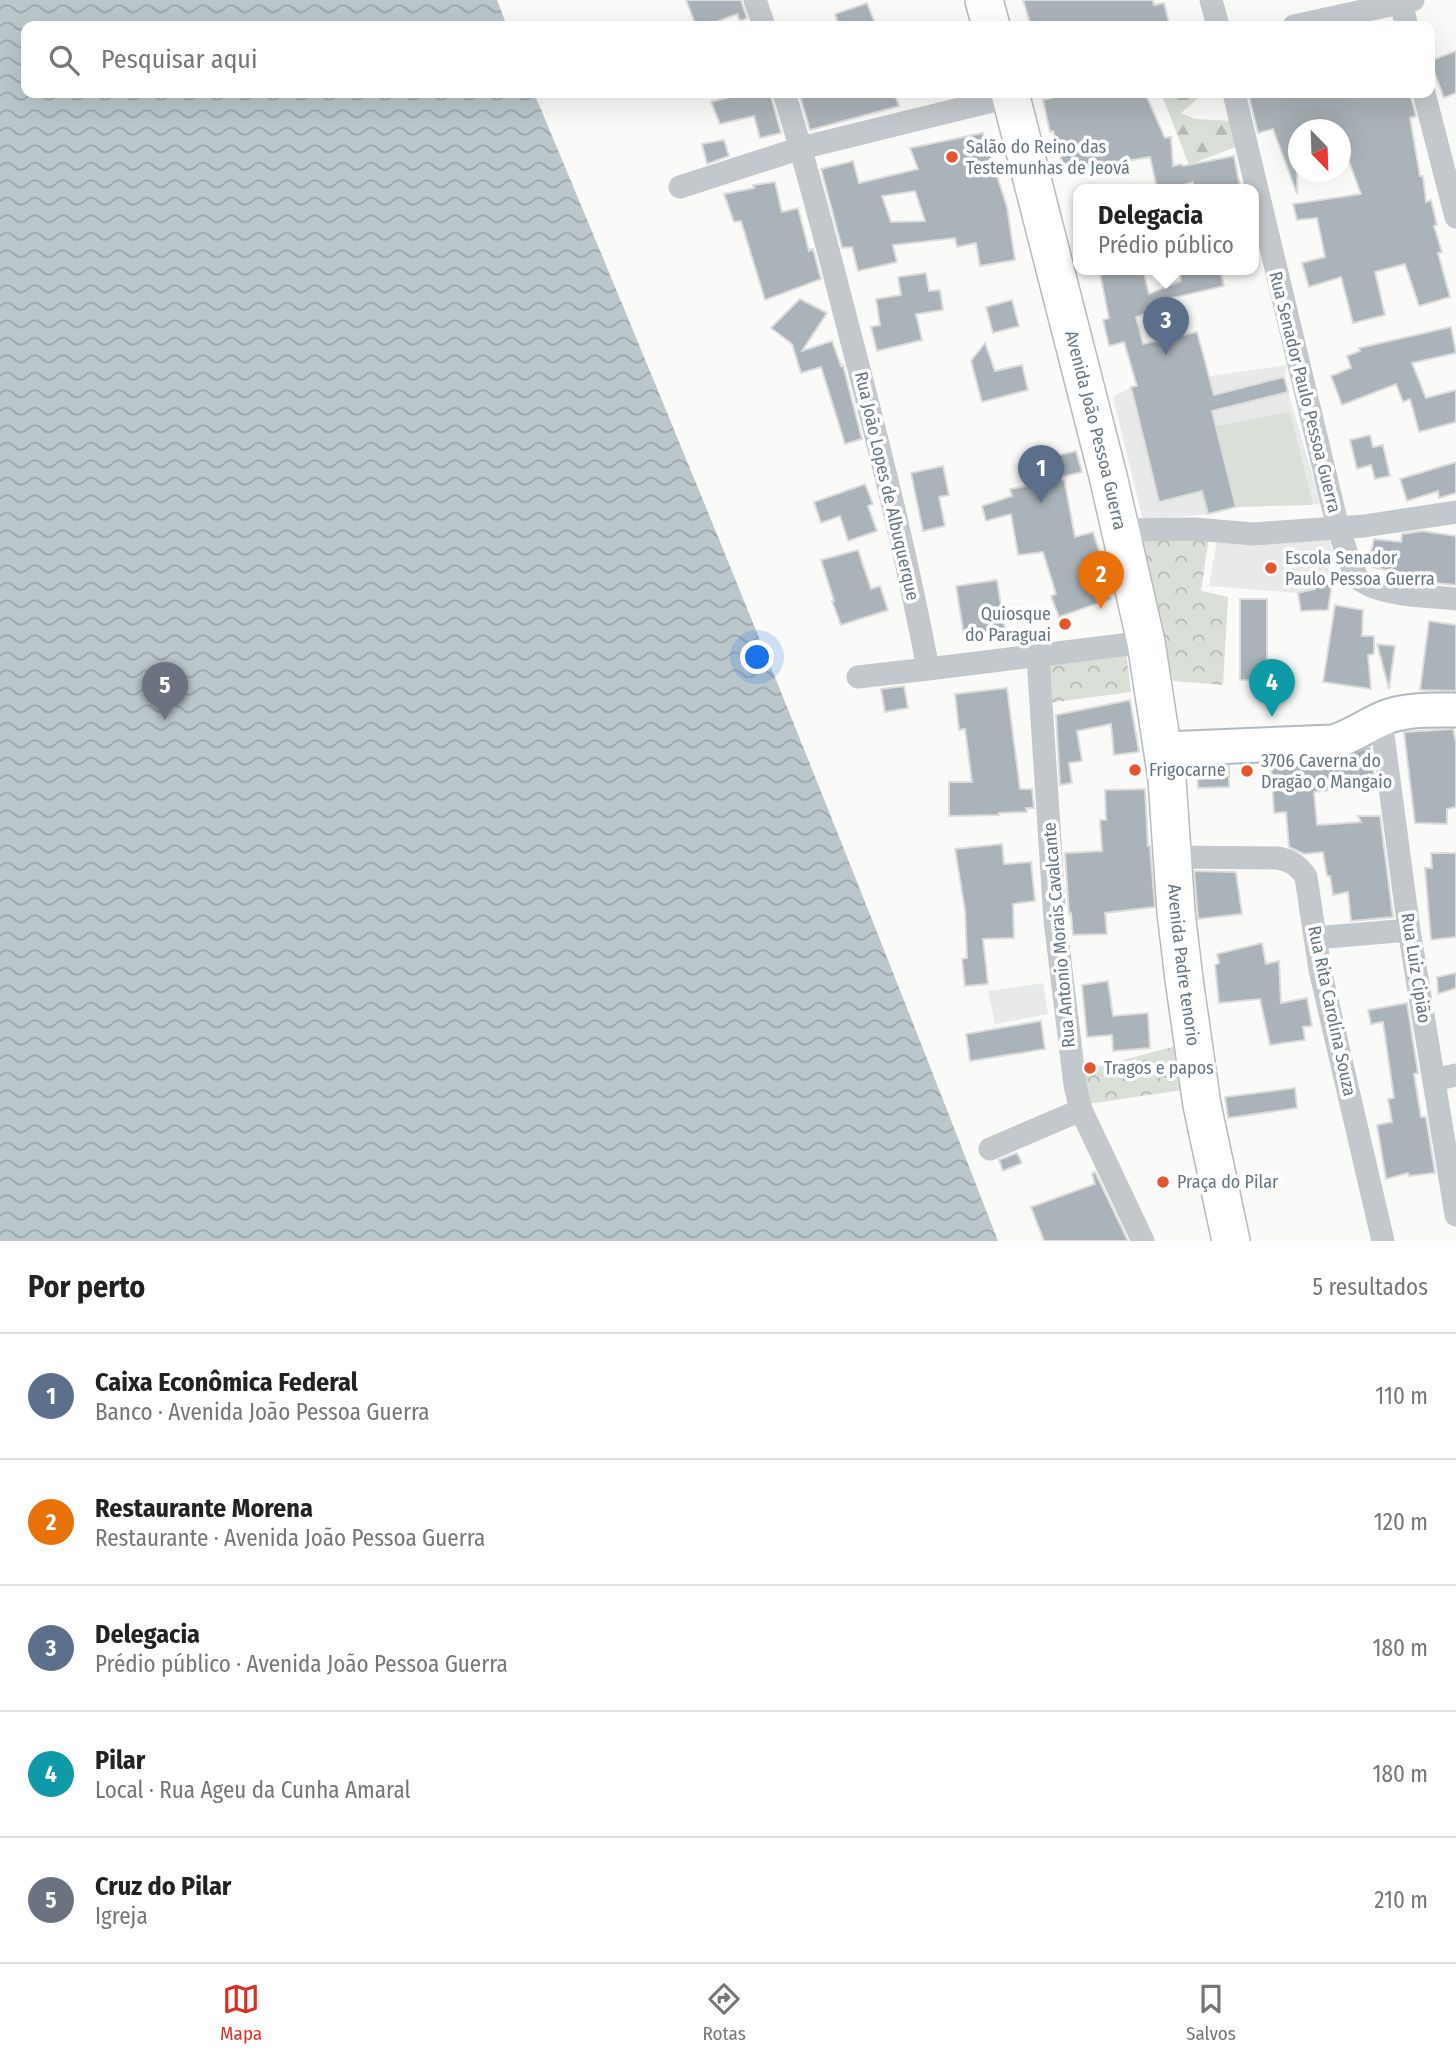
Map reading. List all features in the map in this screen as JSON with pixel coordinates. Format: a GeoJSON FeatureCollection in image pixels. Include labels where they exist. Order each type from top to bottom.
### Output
{"type":"FeatureCollection","features":[{"type":"Feature","properties":{"kind":"main road"},"geometry":{"type":"LineString","coordinates":[[984,0],[990,21]]}},
{"type":"Feature","properties":{"kind":"main road","name":"Avenida João Pessoa Guerra"},"geometry":{"type":"LineString","coordinates":[[1017,98],[1146,642],[1164,748],[1169,812]]}},
{"type":"Feature","properties":{"kind":"main road","name":"Avenida Padre tenorio"},"geometry":{"type":"LineString","coordinates":[[1169,812],[1176,912],[1202,1105],[1231,1241]]}},
{"type":"Feature","properties":{"kind":"street"},"geometry":{"type":"LineString","coordinates":[[1211,0],[1216,21]]}},
{"type":"Feature","properties":{"kind":"street"},"geometry":{"type":"LineString","coordinates":[[1316,21],[1405,1],[1407,21]]}},
{"type":"Feature","properties":{"kind":"street","name":"Rua João Lopes de Albuquerque"},"geometry":{"type":"LineString","coordinates":[[786,98],[802,148],[879,440],[902,537],[928,668]]}},
{"type":"Feature","properties":{"kind":"street"},"geometry":{"type":"LineString","coordinates":[[680,187],[802,148],[1000,98]]}},
{"type":"Feature","properties":{"kind":"street","name":"Rua Senador Paulo Pessoa Guerra"},"geometry":{"type":"LineString","coordinates":[[1235,98],[1256,184]]}},
{"type":"Feature","properties":{"kind":"street"},"geometry":{"type":"LineString","coordinates":[[1425,98],[1456,217]]}},
{"type":"Feature","properties":{"kind":"street","name":"Rua Senador Paulo Pessoa Guerra"},"geometry":{"type":"LineString","coordinates":[[1259,198],[1338,528],[1356,576],[1367,586],[1384,590],[1456,599]]}},
{"type":"Feature","properties":{"kind":"street"},"geometry":{"type":"LineString","coordinates":[[1121,530],[1195,529],[1253,534],[1338,528],[1456,512]]}},
{"type":"Feature","properties":{"kind":"street"},"geometry":{"type":"LineString","coordinates":[[858,677],[1146,642]]}},
{"type":"Feature","properties":{"kind":"street","name":"Rua Antonio Morais Cavalcante"},"geometry":{"type":"LineString","coordinates":[[1038,657],[1055,920],[1074,1085],[1081,1110],[1143,1241]]}},
{"type":"Feature","properties":{"kind":"street"},"geometry":{"type":"LineString","coordinates":[[1164,748],[1333,742],[1404,712],[1456,710]]}},
{"type":"Feature","properties":{"kind":"street","name":"Rua Luiz Cipião"},"geometry":{"type":"LineString","coordinates":[[1381,720],[1409,930],[1446,1078],[1456,1215]]}},
{"type":"Feature","properties":{"kind":"street","name":"Rua Rita Carolina Souza"},"geometry":{"type":"LineString","coordinates":[[1172,858],[1278,858],[1299,867],[1306,877],[1320,970],[1383,1241]]}},
{"type":"Feature","properties":{"kind":"street"},"geometry":{"type":"LineString","coordinates":[[1315,938],[1409,930]]}},
{"type":"Feature","properties":{"kind":"street"},"geometry":{"type":"LineString","coordinates":[[990,1149],[1081,1110]]}},
{"type":"Feature","properties":{"kind":"shaded area"},"geometry":{"type":"Polygon","coordinates":[[[1287,365],[1284,377],[1321,504],[1236,507],[1208,514],[1143,520],[1113,397],[1132,387],[1287,365]]]}},
{"type":"Feature","properties":{"kind":"shaded area","name":"Escola Senador Paulo Pessoa Guerra"},"geometry":{"type":"Polygon","coordinates":[[[1324,519],[1332,551],[1324,595],[1209,586],[1219,529],[1324,519]]]}},
{"type":"Feature","properties":{"kind":"shaded area"},"geometry":{"type":"Polygon","coordinates":[[[1043,983],[1048,1014],[995,1024],[988,991],[1043,983]]]}},
{"type":"Feature","properties":{"kind":"green space"},"geometry":{"type":"Polygon","coordinates":[[[1163,98],[1198,98],[1181,113],[1195,119],[1234,121],[1243,144],[1189,165],[1163,98]]]}},
{"type":"Feature","properties":{"kind":"green space"},"geometry":{"type":"Polygon","coordinates":[[[1290,412],[1313,505],[1236,507],[1216,426],[1290,412]]]}},
{"type":"Feature","properties":{"kind":"green space"},"geometry":{"type":"Polygon","coordinates":[[[1210,530],[1201,591],[1228,597],[1223,685],[1173,681],[1130,536],[1210,530]]]}},
{"type":"Feature","properties":{"kind":"green space"},"geometry":{"type":"Polygon","coordinates":[[[1126,651],[1131,692],[1048,703],[1043,662],[1126,651]]]}},
{"type":"Feature","properties":{"kind":"green space"},"geometry":{"type":"Polygon","coordinates":[[[1184,1044],[1190,1089],[1080,1105],[1074,1073],[1184,1044]]]}},
{"type":"Feature","properties":{"kind":"water"},"geometry":{"type":"Polygon","coordinates":[[[0,0],[497,0],[505,21],[21,21],[21,98],[536,98],[770,665],[998,1241],[0,1241],[0,0]]]}},
{"type":"Feature","properties":{"kind":"building"},"geometry":{"type":"Polygon","coordinates":[[[686,0],[741,0],[747,18],[740,21],[737,14],[719,21],[694,21],[686,0]]]}},
{"type":"Feature","properties":{"kind":"building"},"geometry":{"type":"Polygon","coordinates":[[[1023,0],[1153,0],[1154,5],[1164,3],[1168,21],[1029,21],[1023,0]]]}},
{"type":"Feature","properties":{"kind":"building"},"geometry":{"type":"Polygon","coordinates":[[[867,3],[874,21],[837,21],[835,14],[867,3]]]}},
{"type":"Feature","properties":{"kind":"building"},"geometry":{"type":"Polygon","coordinates":[[[1456,51],[1456,93],[1444,98],[1435,74],[1435,59],[1456,51]]]}},
{"type":"Feature","properties":{"kind":"building"},"geometry":{"type":"Polygon","coordinates":[[[726,98],[771,98],[781,133],[760,138],[754,116],[720,124],[711,102],[726,98]]]}},
{"type":"Feature","properties":{"kind":"building"},"geometry":{"type":"Polygon","coordinates":[[[800,98],[896,98],[899,106],[810,130],[800,98]]]}},
{"type":"Feature","properties":{"kind":"building"},"geometry":{"type":"Polygon","coordinates":[[[1147,98],[1165,138],[1171,137],[1173,166],[1234,156],[1239,184],[1156,184],[1150,157],[1065,172],[1053,131],[1050,132],[1043,100],[1147,98]]]}},
{"type":"Feature","properties":{"kind":"building"},"geometry":{"type":"Polygon","coordinates":[[[1249,98],[1411,98],[1416,116],[1410,118],[1420,176],[1423,176],[1426,202],[1431,200],[1437,225],[1434,226],[1442,252],[1438,253],[1450,297],[1419,306],[1405,264],[1375,272],[1385,315],[1353,323],[1341,277],[1309,287],[1302,263],[1325,257],[1317,218],[1297,220],[1293,204],[1361,194],[1351,167],[1351,119],[1288,119],[1288,170],[1273,129],[1258,133],[1249,98]]]}},
{"type":"Feature","properties":{"kind":"building"},"geometry":{"type":"Polygon","coordinates":[[[983,133],[1007,207],[1015,260],[980,266],[976,243],[957,247],[955,238],[893,245],[897,262],[858,271],[852,247],[842,248],[821,169],[853,161],[859,183],[918,169],[910,148],[983,133]],[[915,191],[882,196],[891,222],[925,221],[915,191]]]}},
{"type":"Feature","properties":{"kind":"building"},"geometry":{"type":"Polygon","coordinates":[[[724,140],[729,156],[707,164],[702,144],[724,140]]]}},
{"type":"Feature","properties":{"kind":"building"},"geometry":{"type":"Polygon","coordinates":[[[775,182],[782,212],[798,208],[809,251],[813,249],[821,279],[765,300],[741,221],[734,222],[724,194],[754,188],[753,185],[775,182]]]}},
{"type":"Feature","properties":{"kind":"building"},"geometry":{"type":"Polygon","coordinates":[[[926,273],[929,291],[940,290],[943,310],[916,314],[922,340],[877,351],[871,327],[880,325],[876,299],[901,295],[898,277],[926,273]]]}},
{"type":"Feature","properties":{"kind":"building"},"geometry":{"type":"Polygon","coordinates":[[[1100,275],[1144,275],[1149,294],[1181,281],[1180,275],[1221,275],[1224,286],[1168,299],[1169,304],[1136,317],[1143,344],[1197,332],[1214,395],[1284,377],[1288,392],[1212,411],[1236,507],[1208,514],[1202,491],[1159,502],[1131,387],[1137,386],[1124,342],[1109,346],[1103,320],[1109,318],[1100,275]]]}},
{"type":"Feature","properties":{"kind":"building"},"geometry":{"type":"Polygon","coordinates":[[[800,299],[827,313],[802,351],[832,341],[841,366],[843,365],[862,439],[845,444],[821,367],[801,373],[792,344],[771,328],[800,299]]]}},
{"type":"Feature","properties":{"kind":"building"},"geometry":{"type":"Polygon","coordinates":[[[1012,300],[1019,326],[993,333],[986,307],[1012,300]]]}},
{"type":"Feature","properties":{"kind":"building"},"geometry":{"type":"Polygon","coordinates":[[[1451,327],[1456,353],[1412,363],[1426,398],[1456,390],[1456,422],[1419,432],[1410,399],[1403,402],[1396,384],[1342,405],[1331,376],[1351,368],[1347,356],[1360,351],[1359,348],[1451,327]]]}},
{"type":"Feature","properties":{"kind":"building"},"geometry":{"type":"Polygon","coordinates":[[[985,343],[995,371],[1022,365],[1028,390],[982,402],[971,361],[985,343]]]}},
{"type":"Feature","properties":{"kind":"building"},"geometry":{"type":"Polygon","coordinates":[[[1370,435],[1373,447],[1383,445],[1390,476],[1375,479],[1371,465],[1357,469],[1350,440],[1370,435]]]}},
{"type":"Feature","properties":{"kind":"building"},"geometry":{"type":"Polygon","coordinates":[[[1076,451],[1082,472],[1053,479],[1047,458],[1076,451]]]}},
{"type":"Feature","properties":{"kind":"building"},"geometry":{"type":"Polygon","coordinates":[[[1456,462],[1456,493],[1439,498],[1438,491],[1407,501],[1400,479],[1456,462]]]}},
{"type":"Feature","properties":{"kind":"building"},"geometry":{"type":"Polygon","coordinates":[[[943,466],[949,495],[939,497],[945,526],[923,531],[911,473],[943,466]]]}},
{"type":"Feature","properties":{"kind":"building"},"geometry":{"type":"Polygon","coordinates":[[[1064,479],[1075,537],[1093,532],[1102,560],[1097,562],[1110,599],[1059,617],[1051,596],[1056,594],[1043,552],[1018,555],[1011,514],[986,521],[982,506],[1012,496],[1010,489],[1064,479]]]}},
{"type":"Feature","properties":{"kind":"building"},"geometry":{"type":"Polygon","coordinates":[[[865,484],[873,504],[868,506],[877,531],[848,541],[840,516],[821,523],[814,502],[865,484]]]}},
{"type":"Feature","properties":{"kind":"building"},"geometry":{"type":"Polygon","coordinates":[[[1422,531],[1456,536],[1456,585],[1417,581],[1417,577],[1368,566],[1374,539],[1401,542],[1402,534],[1422,531]]]}},
{"type":"Feature","properties":{"kind":"building"},"geometry":{"type":"Polygon","coordinates":[[[858,550],[871,589],[880,586],[888,610],[841,625],[821,560],[858,550]]]}},
{"type":"Feature","properties":{"kind":"building"},"geometry":{"type":"Polygon","coordinates":[[[1316,576],[1333,577],[1328,610],[1301,611],[1298,593],[1315,589],[1316,576]]]}},
{"type":"Feature","properties":{"kind":"building"},"geometry":{"type":"Polygon","coordinates":[[[997,580],[1005,630],[964,636],[956,586],[997,580]]]}},
{"type":"Feature","properties":{"kind":"building"},"geometry":{"type":"Polygon","coordinates":[[[1240,599],[1267,599],[1267,681],[1240,680],[1240,599]]]}},
{"type":"Feature","properties":{"kind":"building"},"geometry":{"type":"Polygon","coordinates":[[[1335,605],[1363,610],[1362,636],[1374,636],[1374,654],[1368,655],[1371,689],[1323,682],[1335,605]]]}},
{"type":"Feature","properties":{"kind":"building"},"geometry":{"type":"Polygon","coordinates":[[[1429,621],[1456,625],[1456,691],[1420,690],[1429,621]]]}},
{"type":"Feature","properties":{"kind":"building"},"geometry":{"type":"Polygon","coordinates":[[[1377,644],[1395,646],[1389,689],[1377,644]]]}},
{"type":"Feature","properties":{"kind":"building"},"geometry":{"type":"Polygon","coordinates":[[[904,686],[908,708],[885,712],[881,689],[904,686]]]}},
{"type":"Feature","properties":{"kind":"building"},"geometry":{"type":"Polygon","coordinates":[[[1007,688],[1020,789],[1032,789],[1034,808],[1026,808],[1027,812],[999,815],[949,816],[949,782],[972,782],[965,729],[959,730],[955,694],[1007,688]]]}},
{"type":"Feature","properties":{"kind":"building"},"geometry":{"type":"Polygon","coordinates":[[[1130,700],[1139,752],[1114,755],[1111,724],[1077,731],[1082,761],[1069,763],[1072,783],[1060,785],[1056,715],[1130,700]]]}},
{"type":"Feature","properties":{"kind":"building"},"geometry":{"type":"Polygon","coordinates":[[[1453,729],[1456,742],[1456,807],[1447,809],[1447,824],[1415,823],[1404,732],[1453,729]]]}},
{"type":"Feature","properties":{"kind":"building"},"geometry":{"type":"Polygon","coordinates":[[[1370,746],[1375,784],[1314,792],[1317,825],[1361,822],[1358,816],[1380,816],[1393,917],[1351,921],[1348,892],[1333,895],[1323,852],[1304,854],[1289,847],[1286,812],[1274,813],[1271,764],[1334,761],[1370,746]]]}},
{"type":"Feature","properties":{"kind":"building"},"geometry":{"type":"Polygon","coordinates":[[[1229,766],[1229,787],[1198,788],[1197,767],[1229,766]]]}},
{"type":"Feature","properties":{"kind":"building"},"geometry":{"type":"Polygon","coordinates":[[[1145,789],[1155,907],[1105,913],[1107,934],[1073,935],[1065,853],[1102,851],[1100,820],[1106,820],[1105,790],[1145,789]]]}},
{"type":"Feature","properties":{"kind":"building"},"geometry":{"type":"Polygon","coordinates":[[[1002,844],[1004,864],[1031,862],[1035,901],[1013,904],[1014,938],[983,939],[988,984],[965,986],[962,959],[967,958],[965,910],[955,849],[1002,844]]]}},
{"type":"Feature","properties":{"kind":"building"},"geometry":{"type":"Polygon","coordinates":[[[1431,853],[1456,853],[1456,937],[1431,940],[1425,868],[1432,868],[1431,853]]]}},
{"type":"Feature","properties":{"kind":"building"},"geometry":{"type":"Polygon","coordinates":[[[1194,871],[1236,872],[1242,914],[1198,919],[1194,871]]]}},
{"type":"Feature","properties":{"kind":"building"},"geometry":{"type":"Polygon","coordinates":[[[1262,943],[1266,964],[1279,961],[1281,1003],[1307,998],[1312,1026],[1303,1027],[1305,1040],[1270,1045],[1260,999],[1219,1003],[1215,965],[1219,963],[1217,954],[1262,943]]]}},
{"type":"Feature","properties":{"kind":"building"},"geometry":{"type":"Polygon","coordinates":[[[1456,973],[1456,988],[1438,994],[1437,977],[1456,973]]]}},
{"type":"Feature","properties":{"kind":"building"},"geometry":{"type":"Polygon","coordinates":[[[1108,981],[1113,1016],[1148,1013],[1150,1048],[1113,1051],[1112,1035],[1087,1037],[1082,985],[1108,981]]]}},
{"type":"Feature","properties":{"kind":"building"},"geometry":{"type":"Polygon","coordinates":[[[1407,1003],[1418,1073],[1414,1074],[1421,1117],[1426,1117],[1435,1173],[1409,1176],[1408,1173],[1386,1179],[1377,1125],[1392,1122],[1388,1099],[1394,1098],[1383,1022],[1371,1024],[1368,1010],[1407,1003]]]}},
{"type":"Feature","properties":{"kind":"building"},"geometry":{"type":"Polygon","coordinates":[[[1041,1021],[1045,1049],[970,1061],[966,1034],[1041,1021]]]}},
{"type":"Feature","properties":{"kind":"building"},"geometry":{"type":"Polygon","coordinates":[[[1295,1088],[1297,1108],[1228,1118],[1225,1097],[1295,1088]]]}},
{"type":"Feature","properties":{"kind":"building"},"geometry":{"type":"Polygon","coordinates":[[[1017,1153],[1022,1163],[1003,1171],[999,1160],[1017,1153]]]}},
{"type":"Feature","properties":{"kind":"building"},"geometry":{"type":"Polygon","coordinates":[[[1095,1172],[1128,1241],[1044,1241],[1031,1207],[1095,1184],[1092,1174],[1095,1172]]]}},
{"type":"Feature","properties":{"kind":"place","name":"Salão do Reino das Testemunhas de Jeová"},"geometry":{"type":"Point","coordinates":[952,157]}},
{"type":"Feature","properties":{"kind":"place","name":"Delegacia"},"geometry":{"type":"Point","coordinates":[1166,355]}},
{"type":"Feature","properties":{"kind":"place","name":"Caixa Econômica Federal"},"geometry":{"type":"Point","coordinates":[1041,503]}},
{"type":"Feature","properties":{"kind":"place","name":"Escola Senador Paulo Pessoa Guerra"},"geometry":{"type":"Point","coordinates":[1271,568]}},
{"type":"Feature","properties":{"kind":"place","name":"Restaurante Morena"},"geometry":{"type":"Point","coordinates":[1101,609]}},
{"type":"Feature","properties":{"kind":"place","name":"Quiosque do Paraguai"},"geometry":{"type":"Point","coordinates":[1065,624]}},
{"type":"Feature","properties":{"kind":"place","name":"Pilar"},"geometry":{"type":"Point","coordinates":[1272,717]}},
{"type":"Feature","properties":{"kind":"place","name":"Cruz do Pilar"},"geometry":{"type":"Point","coordinates":[165,720]}},
{"type":"Feature","properties":{"kind":"place","name":"Frigocarne"},"geometry":{"type":"Point","coordinates":[1135,770]}},
{"type":"Feature","properties":{"kind":"place","name":"3706 Caverna do Dragão o Mangaio"},"geometry":{"type":"Point","coordinates":[1247,771]}},
{"type":"Feature","properties":{"kind":"place","name":"Tragos e papos"},"geometry":{"type":"Point","coordinates":[1090,1068]}},
{"type":"Feature","properties":{"kind":"place","name":"Praça do Pilar"},"geometry":{"type":"Point","coordinates":[1163,1182]}}]}
